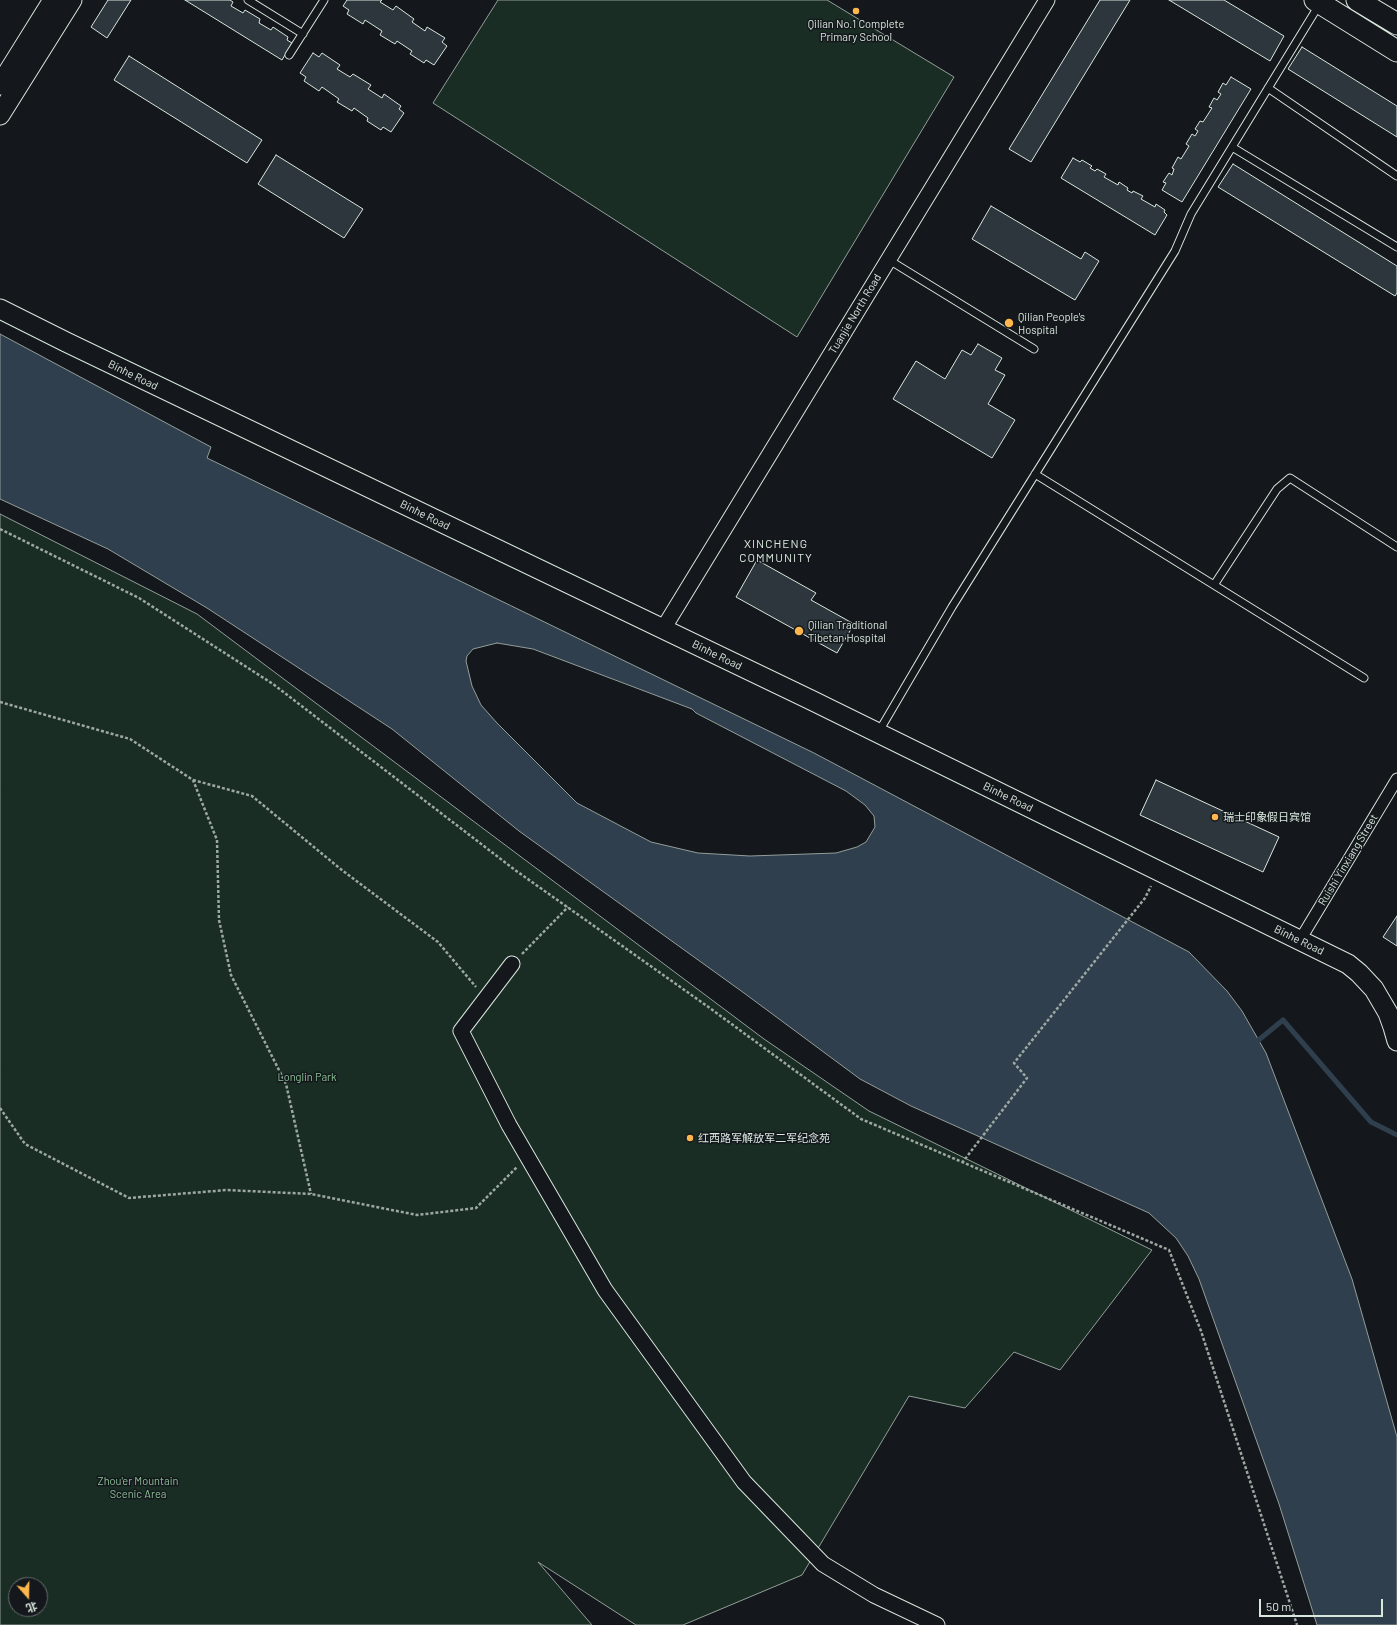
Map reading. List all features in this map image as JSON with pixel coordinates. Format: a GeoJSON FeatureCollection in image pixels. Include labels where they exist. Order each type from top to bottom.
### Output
{"type":"FeatureCollection","features":[{"type":"Feature","properties":{"kind":"main road"},"geometry":{"type":"LineString","coordinates":[[1357,0],[1397,24]]}},
{"type":"Feature","properties":{"kind":"main road"},"geometry":{"type":"LineString","coordinates":[[1318,2],[1397,51]]}},
{"type":"Feature","properties":{"kind":"street"},"geometry":{"type":"LineString","coordinates":[[0,85],[53,0]]}},
{"type":"Feature","properties":{"kind":"street"},"geometry":{"type":"LineString","coordinates":[[0,115],[72,0]]}},
{"type":"Feature","properties":{"kind":"street","name":"Tuanjie North Road"},"geometry":{"type":"LineString","coordinates":[[663,629],[1047,0]]}},
{"type":"Feature","properties":{"kind":"street","name":"Binhe Road"},"geometry":{"type":"LineString","coordinates":[[0,309],[73,346],[878,733],[1348,964],[1359,972],[1374,989],[1388,1013],[1397,1042]]}},
{"type":"Feature","properties":{"kind":"street","name":"Ruishi Yinxiang Street"},"geometry":{"type":"LineString","coordinates":[[1300,940],[1397,779]]}},
{"type":"Feature","properties":{"kind":"street"},"geometry":{"type":"LineString","coordinates":[[512,964],[461,1031],[509,1125],[604,1290],[744,1482],[823,1564],[874,1595],[937,1625]]}},
{"type":"Feature","properties":{"kind":"lane"},"geometry":{"type":"LineString","coordinates":[[248,0],[303,34]]}},
{"type":"Feature","properties":{"kind":"lane"},"geometry":{"type":"LineString","coordinates":[[289,55],[324,0]]}},
{"type":"Feature","properties":{"kind":"lane"},"geometry":{"type":"LineString","coordinates":[[878,733],[952,607],[1175,251],[1190,214],[1268,88],[1318,2]]}},
{"type":"Feature","properties":{"kind":"lane"},"geometry":{"type":"LineString","coordinates":[[1268,88],[1397,176]]}},
{"type":"Feature","properties":{"kind":"lane"},"geometry":{"type":"LineString","coordinates":[[1232,147],[1397,247]]}},
{"type":"Feature","properties":{"kind":"lane"},"geometry":{"type":"LineString","coordinates":[[888,260],[1034,349]]}},
{"type":"Feature","properties":{"kind":"lane"},"geometry":{"type":"LineString","coordinates":[[1035,474],[1364,678]]}},
{"type":"Feature","properties":{"kind":"lane"},"geometry":{"type":"LineString","coordinates":[[1214,585],[1277,489],[1290,478],[1397,547]]}},
{"type":"Feature","properties":{"kind":"path"},"geometry":{"type":"LineString","coordinates":[[0,529],[139,598],[273,684],[515,870],[861,1119],[1169,1250],[1201,1331],[1297,1625]]}},
{"type":"Feature","properties":{"kind":"path"},"geometry":{"type":"LineString","coordinates":[[0,702],[130,740],[193,780],[252,796],[343,871],[438,942],[486,998]]}},
{"type":"Feature","properties":{"kind":"path"},"geometry":{"type":"LineString","coordinates":[[193,780],[217,840],[219,920],[232,975],[286,1084],[311,1194]]}},
{"type":"Feature","properties":{"kind":"path"},"geometry":{"type":"LineString","coordinates":[[962,1163],[1027,1078],[1014,1062],[1145,898]]}},
{"type":"Feature","properties":{"kind":"path"},"geometry":{"type":"LineString","coordinates":[[512,964],[568,907]]}},
{"type":"Feature","properties":{"kind":"path"},"geometry":{"type":"LineString","coordinates":[[0,1108],[25,1144],[128,1198],[227,1190],[311,1194],[417,1215],[476,1208],[527,1156]]}},
{"type":"Feature","properties":{"kind":"green space"},"geometry":{"type":"Polygon","coordinates":[[[498,0],[827,0],[954,77],[797,337],[433,103],[498,0]]]}},
{"type":"Feature","properties":{"kind":"green space","name":"Longlin Park"},"geometry":{"type":"Polygon","coordinates":[[[0,514],[197,614],[764,1039],[869,1111],[1152,1250],[1060,1370],[1014,1352],[965,1408],[909,1396],[802,1575],[683,1625],[636,1625],[538,1562],[592,1625],[0,1625],[0,514]]]}},
{"type":"Feature","properties":{"kind":"water"},"geometry":{"type":"Polygon","coordinates":[[[0,334],[211,447],[207,458],[814,753],[1189,952],[1227,991],[1242,1011],[1266,1053],[1352,1279],[1397,1437],[1397,1625],[1317,1625],[1279,1504],[1199,1279],[1188,1256],[1176,1238],[1149,1213],[911,1106],[860,1079],[744,993],[519,831],[392,729],[207,608],[108,549],[0,499],[0,334]],[[497,643],[473,649],[467,656],[466,661],[472,686],[481,705],[577,803],[651,842],[698,853],[750,856],[836,853],[857,847],[866,842],[875,827],[874,816],[865,805],[846,791],[696,713],[692,709],[533,649],[497,643]]]}},
{"type":"Feature","properties":{"kind":"building"},"geometry":{"type":"Polygon","coordinates":[[[108,0],[131,0],[107,38],[91,27],[108,0]]]}},
{"type":"Feature","properties":{"kind":"building"},"geometry":{"type":"Polygon","coordinates":[[[185,0],[230,0],[233,2],[231,6],[243,13],[245,10],[260,19],[259,23],[271,30],[273,27],[288,37],[287,40],[292,43],[282,60],[185,0]]]}},
{"type":"Feature","properties":{"kind":"building"},"geometry":{"type":"Polygon","coordinates":[[[347,0],[382,0],[380,2],[393,10],[396,6],[414,19],[412,22],[425,31],[427,27],[445,38],[442,42],[447,46],[434,65],[426,60],[424,63],[410,54],[412,51],[397,41],[395,44],[380,35],[382,31],[365,20],[363,24],[347,14],[349,10],[343,6],[347,0]]]}},
{"type":"Feature","properties":{"kind":"building"},"geometry":{"type":"Polygon","coordinates":[[[1100,0],[1130,0],[1031,162],[1009,149],[1100,0]]]}},
{"type":"Feature","properties":{"kind":"building"},"geometry":{"type":"Polygon","coordinates":[[[1169,0],[1224,0],[1284,36],[1270,61],[1169,0]]]}},
{"type":"Feature","properties":{"kind":"building"},"geometry":{"type":"Polygon","coordinates":[[[1302,47],[1397,106],[1397,137],[1288,69],[1302,47]]]}},
{"type":"Feature","properties":{"kind":"building"},"geometry":{"type":"Polygon","coordinates":[[[313,53],[319,57],[322,53],[340,65],[337,69],[350,77],[353,74],[371,85],[368,89],[382,98],[384,94],[401,106],[399,109],[404,113],[391,132],[383,127],[381,130],[367,121],[368,118],[354,108],[352,111],[337,102],[339,99],[322,87],[319,91],[304,81],[306,77],[300,73],[313,53]]]}},
{"type":"Feature","properties":{"kind":"building"},"geometry":{"type":"Polygon","coordinates":[[[129,56],[262,140],[247,163],[114,80],[129,56]]]}},
{"type":"Feature","properties":{"kind":"building"},"geometry":{"type":"Polygon","coordinates":[[[1231,77],[1251,89],[1182,202],[1162,190],[1166,183],[1163,182],[1169,173],[1172,175],[1174,169],[1172,168],[1178,157],[1181,159],[1189,146],[1186,144],[1192,134],[1195,136],[1198,131],[1195,129],[1200,121],[1203,122],[1212,108],[1209,107],[1214,98],[1217,100],[1221,94],[1218,92],[1223,83],[1226,85],[1231,77]]]}},
{"type":"Feature","properties":{"kind":"building"},"geometry":{"type":"Polygon","coordinates":[[[276,155],[363,209],[344,238],[258,184],[276,155]]]}},
{"type":"Feature","properties":{"kind":"building"},"geometry":{"type":"Polygon","coordinates":[[[1073,158],[1080,162],[1082,160],[1092,166],[1090,168],[1095,171],[1097,169],[1106,174],[1104,177],[1118,185],[1119,182],[1128,188],[1127,190],[1132,193],[1133,191],[1143,196],[1141,199],[1155,207],[1156,204],[1165,210],[1164,212],[1167,215],[1155,235],[1061,178],[1073,158]]]}},
{"type":"Feature","properties":{"kind":"building"},"geometry":{"type":"Polygon","coordinates":[[[1233,164],[1397,266],[1397,293],[1395,296],[1218,187],[1233,164]]]}},
{"type":"Feature","properties":{"kind":"building"},"geometry":{"type":"Polygon","coordinates":[[[991,206],[1081,259],[1085,252],[1099,261],[1075,300],[972,239],[991,206]]]}},
{"type":"Feature","properties":{"kind":"building"},"geometry":{"type":"Polygon","coordinates":[[[978,344],[1002,358],[995,370],[1005,375],[988,404],[1015,420],[992,458],[893,399],[916,361],[945,379],[962,350],[971,355],[978,344]]]}},
{"type":"Feature","properties":{"kind":"building"},"geometry":{"type":"Polygon","coordinates":[[[757,560],[816,593],[811,600],[854,624],[837,653],[736,597],[757,560]]]}},
{"type":"Feature","properties":{"kind":"building"},"geometry":{"type":"Polygon","coordinates":[[[1156,780],[1279,837],[1263,872],[1140,815],[1156,780]]]}},
{"type":"Feature","properties":{"kind":"building"},"geometry":{"type":"Polygon","coordinates":[[[1397,916],[1397,946],[1383,937],[1397,916]]]}},
{"type":"Feature","properties":{"kind":"waterway"},"geometry":{"type":"LineString","coordinates":[[1255,1043],[1283,1020],[1371,1122],[1397,1135]]}},
{"type":"Feature","properties":{"kind":"place","name":"Qilian No.1 Complete Primary School"},"geometry":{"type":"Point","coordinates":[856,11]}},
{"type":"Feature","properties":{"kind":"place","name":"Qilian People's Hospital"},"geometry":{"type":"Point","coordinates":[1009,323]}},
{"type":"Feature","properties":{"kind":"place","name":"Qilian Traditional Tibetan Hospital"},"geometry":{"type":"Point","coordinates":[799,631]}},
{"type":"Feature","properties":{"kind":"place","name":"瑞士印象假日宾馆"},"geometry":{"type":"Point","coordinates":[1215,817]}},
{"type":"Feature","properties":{"kind":"place","name":"红西路军解放军二军纪念苑"},"geometry":{"type":"Point","coordinates":[690,1138]}},
{"type":"Feature","properties":{"kind":"district","name":"XINCHENG COMMUNITY"},"geometry":{"type":"Point","coordinates":[776,551]}},
{"type":"Feature","properties":{"kind":"park label","name":"Zhou'er Mountain Scenic Area"},"geometry":{"type":"Point","coordinates":[138,1487]}}]}
